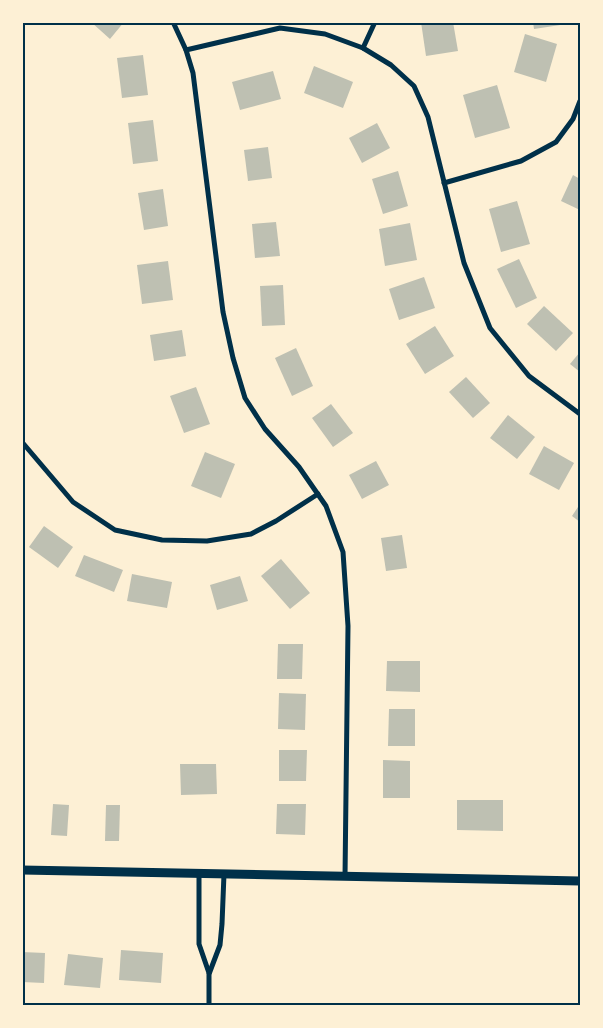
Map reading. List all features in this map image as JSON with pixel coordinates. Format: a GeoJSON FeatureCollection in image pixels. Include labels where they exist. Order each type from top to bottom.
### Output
{"type":"FeatureCollection","features":[{"type":"Feature","properties":{"kind":"street"},"geometry":{"type":"LineString","coordinates":[[173,22],[186,50],[193,73],[223,312],[233,358],[245,398],[265,429],[299,467],[326,506],[343,552],[348,626],[345,876]]}},
{"type":"Feature","properties":{"kind":"street"},"geometry":{"type":"LineString","coordinates":[[363,48],[375,22]]}},
{"type":"Feature","properties":{"kind":"street"},"geometry":{"type":"LineString","coordinates":[[186,50],[280,28],[326,34],[363,48],[391,65],[414,86],[428,117],[464,264],[490,328],[529,376],[580,414]]}},
{"type":"Feature","properties":{"kind":"street"},"geometry":{"type":"LineString","coordinates":[[444,183],[521,161],[556,142],[573,119],[580,101]]}},
{"type":"Feature","properties":{"kind":"street"},"geometry":{"type":"LineString","coordinates":[[22,442],[73,502],[115,530],[162,540],[208,541],[251,534],[276,521],[318,494]]}},
{"type":"Feature","properties":{"kind":"street"},"geometry":{"type":"LineString","coordinates":[[22,870],[580,882]]}},
{"type":"Feature","properties":{"kind":"street"},"geometry":{"type":"LineString","coordinates":[[199,874],[199,944],[209,974],[209,1006]]}},
{"type":"Feature","properties":{"kind":"street"},"geometry":{"type":"LineString","coordinates":[[209,974],[220,945],[224,874]]}},
{"type":"Feature","properties":{"kind":"building"},"geometry":{"type":"Polygon","coordinates":[[[91,22],[124,22],[110,39],[91,22]]]}},
{"type":"Feature","properties":{"kind":"building"},"geometry":{"type":"Polygon","coordinates":[[[421,22],[453,22],[458,51],[426,56],[421,22]]]}},
{"type":"Feature","properties":{"kind":"building"},"geometry":{"type":"Polygon","coordinates":[[[533,22],[566,22],[567,24],[534,29],[533,22]]]}},
{"type":"Feature","properties":{"kind":"building"},"geometry":{"type":"Polygon","coordinates":[[[525,34],[557,44],[546,82],[514,72],[525,34]]]}},
{"type":"Feature","properties":{"kind":"building"},"geometry":{"type":"Polygon","coordinates":[[[143,55],[148,95],[122,98],[117,58],[143,55]]]}},
{"type":"Feature","properties":{"kind":"building"},"geometry":{"type":"Polygon","coordinates":[[[314,66],[353,82],[343,108],[304,93],[314,66]]]}},
{"type":"Feature","properties":{"kind":"building"},"geometry":{"type":"Polygon","coordinates":[[[273,71],[281,99],[240,110],[232,82],[273,71]]]}},
{"type":"Feature","properties":{"kind":"building"},"geometry":{"type":"Polygon","coordinates":[[[497,85],[510,128],[475,138],[463,95],[497,85]]]}},
{"type":"Feature","properties":{"kind":"building"},"geometry":{"type":"Polygon","coordinates":[[[153,120],[158,161],[133,164],[128,123],[153,120]]]}},
{"type":"Feature","properties":{"kind":"building"},"geometry":{"type":"Polygon","coordinates":[[[377,123],[390,148],[362,163],[349,138],[377,123]]]}},
{"type":"Feature","properties":{"kind":"building"},"geometry":{"type":"Polygon","coordinates":[[[268,147],[272,178],[248,181],[244,150],[268,147]]]}},
{"type":"Feature","properties":{"kind":"building"},"geometry":{"type":"Polygon","coordinates":[[[398,171],[408,206],[383,214],[372,179],[398,171]]]}},
{"type":"Feature","properties":{"kind":"building"},"geometry":{"type":"Polygon","coordinates":[[[573,175],[580,179],[580,210],[561,201],[573,175]]]}},
{"type":"Feature","properties":{"kind":"building"},"geometry":{"type":"Polygon","coordinates":[[[163,189],[168,226],[144,230],[138,193],[163,189]]]}},
{"type":"Feature","properties":{"kind":"building"},"geometry":{"type":"Polygon","coordinates":[[[517,201],[530,244],[501,252],[489,209],[517,201]]]}},
{"type":"Feature","properties":{"kind":"building"},"geometry":{"type":"Polygon","coordinates":[[[276,222],[280,256],[255,258],[252,224],[276,222]]]}},
{"type":"Feature","properties":{"kind":"building"},"geometry":{"type":"Polygon","coordinates":[[[410,223],[417,260],[385,266],[379,229],[410,223]]]}},
{"type":"Feature","properties":{"kind":"building"},"geometry":{"type":"Polygon","coordinates":[[[519,259],[537,298],[516,308],[497,269],[519,259]]]}},
{"type":"Feature","properties":{"kind":"building"},"geometry":{"type":"Polygon","coordinates":[[[168,261],[173,300],[142,304],[137,265],[168,261]]]}},
{"type":"Feature","properties":{"kind":"building"},"geometry":{"type":"Polygon","coordinates":[[[424,277],[435,308],[399,320],[389,289],[424,277]]]}},
{"type":"Feature","properties":{"kind":"building"},"geometry":{"type":"Polygon","coordinates":[[[283,285],[285,325],[262,326],[260,286],[283,285]]]}},
{"type":"Feature","properties":{"kind":"building"},"geometry":{"type":"Polygon","coordinates":[[[544,306],[573,333],[556,351],[527,324],[544,306]]]}},
{"type":"Feature","properties":{"kind":"building"},"geometry":{"type":"Polygon","coordinates":[[[435,326],[454,356],[425,374],[406,344],[435,326]]]}},
{"type":"Feature","properties":{"kind":"building"},"geometry":{"type":"Polygon","coordinates":[[[182,330],[186,356],[154,361],[150,335],[182,330]]]}},
{"type":"Feature","properties":{"kind":"building"},"geometry":{"type":"Polygon","coordinates":[[[296,348],[313,386],[292,396],[275,358],[296,348]]]}},
{"type":"Feature","properties":{"kind":"building"},"geometry":{"type":"Polygon","coordinates":[[[580,352],[580,372],[570,364],[580,352]]]}},
{"type":"Feature","properties":{"kind":"building"},"geometry":{"type":"Polygon","coordinates":[[[466,377],[490,403],[473,418],[449,392],[466,377]]]}},
{"type":"Feature","properties":{"kind":"building"},"geometry":{"type":"Polygon","coordinates":[[[196,387],[210,424],[184,433],[170,396],[196,387]]]}},
{"type":"Feature","properties":{"kind":"building"},"geometry":{"type":"Polygon","coordinates":[[[331,404],[353,433],[333,447],[312,418],[331,404]]]}},
{"type":"Feature","properties":{"kind":"building"},"geometry":{"type":"Polygon","coordinates":[[[508,415],[535,437],[517,459],[490,438],[508,415]]]}},
{"type":"Feature","properties":{"kind":"building"},"geometry":{"type":"Polygon","coordinates":[[[544,446],[574,463],[559,490],[529,474],[544,446]]]}},
{"type":"Feature","properties":{"kind":"building"},"geometry":{"type":"Polygon","coordinates":[[[205,452],[235,464],[221,498],[191,486],[205,452]]]}},
{"type":"Feature","properties":{"kind":"building"},"geometry":{"type":"Polygon","coordinates":[[[376,461],[389,485],[362,499],[349,475],[376,461]]]}},
{"type":"Feature","properties":{"kind":"building"},"geometry":{"type":"Polygon","coordinates":[[[580,504],[580,522],[572,516],[580,504]]]}},
{"type":"Feature","properties":{"kind":"building"},"geometry":{"type":"Polygon","coordinates":[[[44,526],[73,547],[58,568],[29,547],[44,526]]]}},
{"type":"Feature","properties":{"kind":"building"},"geometry":{"type":"Polygon","coordinates":[[[402,535],[407,568],[386,571],[381,538],[402,535]]]}},
{"type":"Feature","properties":{"kind":"building"},"geometry":{"type":"Polygon","coordinates":[[[84,555],[123,570],[114,592],[75,576],[84,555]]]}},
{"type":"Feature","properties":{"kind":"building"},"geometry":{"type":"Polygon","coordinates":[[[281,559],[310,593],[290,609],[261,576],[281,559]]]}},
{"type":"Feature","properties":{"kind":"building"},"geometry":{"type":"Polygon","coordinates":[[[132,574],[172,582],[167,608],[127,601],[132,574]]]}},
{"type":"Feature","properties":{"kind":"building"},"geometry":{"type":"Polygon","coordinates":[[[240,576],[248,601],[217,610],[210,585],[240,576]]]}},
{"type":"Feature","properties":{"kind":"building"},"geometry":{"type":"Polygon","coordinates":[[[278,644],[303,644],[302,679],[277,679],[278,644]]]}},
{"type":"Feature","properties":{"kind":"building"},"geometry":{"type":"Polygon","coordinates":[[[387,661],[420,661],[420,692],[386,691],[387,661]]]}},
{"type":"Feature","properties":{"kind":"building"},"geometry":{"type":"Polygon","coordinates":[[[279,693],[306,694],[305,730],[278,729],[279,693]]]}},
{"type":"Feature","properties":{"kind":"building"},"geometry":{"type":"Polygon","coordinates":[[[389,709],[415,709],[415,746],[388,746],[389,709]]]}},
{"type":"Feature","properties":{"kind":"building"},"geometry":{"type":"Polygon","coordinates":[[[279,750],[307,750],[306,781],[279,781],[279,750]]]}},
{"type":"Feature","properties":{"kind":"building"},"geometry":{"type":"Polygon","coordinates":[[[383,760],[410,761],[410,798],[383,798],[383,760]]]}},
{"type":"Feature","properties":{"kind":"building"},"geometry":{"type":"Polygon","coordinates":[[[180,764],[216,764],[217,794],[181,795],[180,764]]]}},
{"type":"Feature","properties":{"kind":"building"},"geometry":{"type":"Polygon","coordinates":[[[457,800],[503,800],[503,831],[457,830],[457,800]]]}},
{"type":"Feature","properties":{"kind":"building"},"geometry":{"type":"Polygon","coordinates":[[[53,804],[69,805],[67,836],[51,835],[53,804]]]}},
{"type":"Feature","properties":{"kind":"building"},"geometry":{"type":"Polygon","coordinates":[[[277,804],[306,804],[305,835],[276,834],[277,804]]]}},
{"type":"Feature","properties":{"kind":"building"},"geometry":{"type":"Polygon","coordinates":[[[106,805],[120,805],[119,841],[105,841],[106,805]]]}},
{"type":"Feature","properties":{"kind":"building"},"geometry":{"type":"Polygon","coordinates":[[[121,950],[163,953],[161,983],[119,980],[121,950]]]}},
{"type":"Feature","properties":{"kind":"building"},"geometry":{"type":"Polygon","coordinates":[[[22,952],[45,953],[44,983],[22,982],[22,952]]]}},
{"type":"Feature","properties":{"kind":"building"},"geometry":{"type":"Polygon","coordinates":[[[68,954],[103,958],[100,988],[64,985],[68,954]]]}}]}
